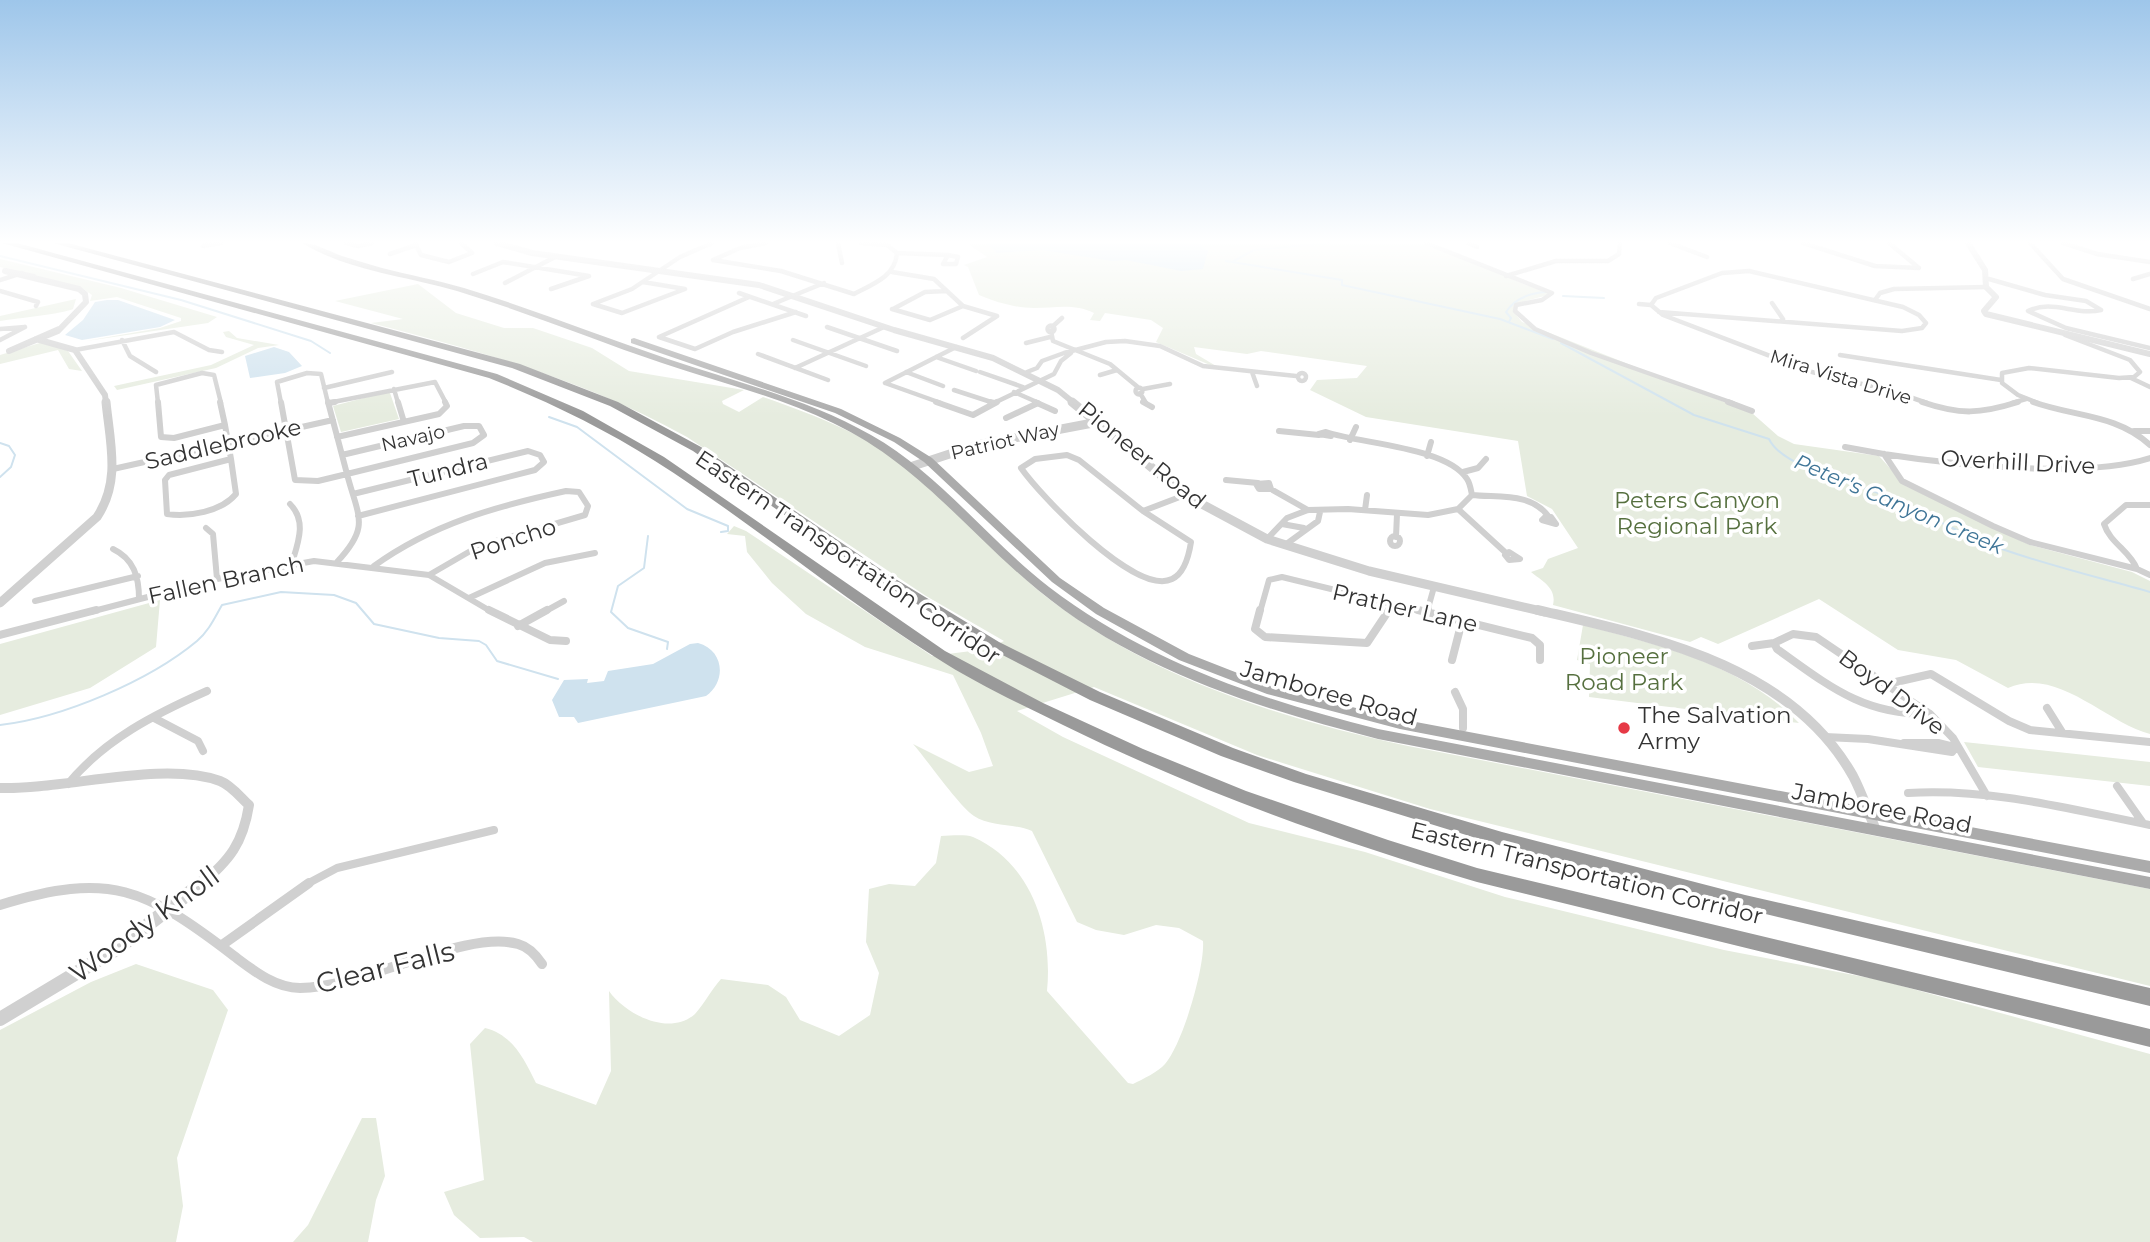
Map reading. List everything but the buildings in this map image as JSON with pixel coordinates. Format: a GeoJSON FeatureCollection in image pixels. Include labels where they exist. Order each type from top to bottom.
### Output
{"type":"FeatureCollection","features":[{"type":"Feature","properties":{"kind":"highway","name":"Eastern Transportation Corridor"},"geometry":{"type":"LineString","coordinates":[[216,301],[493,376],[536,392],[616,432],[660,459],[940,654],[1033,707],[1171,769],[1270,807],[1494,880],[2038,1008],[2150,1038]]}},
{"type":"Feature","properties":{"kind":"highway","name":"Eastern Transportation Corridor"},"geometry":{"type":"LineString","coordinates":[[273,301],[516,366],[614,404],[696,449],[884,578],[994,645],[1095,696],[1166,727],[1300,778],[1476,831],[1745,902],[2150,997]]}},
{"type":"Feature","properties":{"kind":"main road","name":"Jamboree Road"},"geometry":{"type":"LineString","coordinates":[[492,301],[821,415],[888,447],[913,466],[1035,581],[1083,617],[1143,652],[1244,695],[1293,712],[1388,736],[2150,883]]}},
{"type":"Feature","properties":{"kind":"main road","name":"Jamboree Road"},"geometry":{"type":"LineString","coordinates":[[514,301],[808,400],[878,430],[928,460],[1067,588],[1141,635],[1239,679],[1319,705],[1374,719],[2150,867]]}},
{"type":"Feature","properties":{"kind":"street"},"geometry":{"type":"LineString","coordinates":[[36,301],[36,306]]}},
{"type":"Feature","properties":{"kind":"street"},"geometry":{"type":"LineString","coordinates":[[0,354],[59,329],[82,309],[84,301]]}},
{"type":"Feature","properties":{"kind":"street"},"geometry":{"type":"LineString","coordinates":[[600,301],[593,304],[622,313],[654,301]]}},
{"type":"Feature","properties":{"kind":"street"},"geometry":{"type":"LineString","coordinates":[[740,301],[659,337],[695,349],[733,332],[796,312]]}},
{"type":"Feature","properties":{"kind":"street"},"geometry":{"type":"LineString","coordinates":[[763,301],[806,316]]}},
{"type":"Feature","properties":{"kind":"street"},"geometry":{"type":"LineString","coordinates":[[773,304],[780,301]]}},
{"type":"Feature","properties":{"kind":"street","name":"Pioneer Road"},"geometry":{"type":"LineString","coordinates":[[812,301],[1027,372],[1098,422],[1185,495],[1268,539],[1347,566],[1675,644],[1735,670],[1763,686],[1825,737],[1853,776],[1876,830]]}},
{"type":"Feature","properties":{"kind":"street"},"geometry":{"type":"LineString","coordinates":[[908,301],[892,309],[930,320],[963,306]]}},
{"type":"Feature","properties":{"kind":"street"},"geometry":{"type":"LineString","coordinates":[[958,301],[963,306],[998,316],[963,338]]}},
{"type":"Feature","properties":{"kind":"street"},"geometry":{"type":"LineString","coordinates":[[1536,301],[1516,304],[1515,311],[1535,329],[1591,353],[1675,380],[1752,411]]}},
{"type":"Feature","properties":{"kind":"street"},"geometry":{"type":"LineString","coordinates":[[1639,304],[1651,305],[1655,301]]}},
{"type":"Feature","properties":{"kind":"street"},"geometry":{"type":"LineString","coordinates":[[1659,312],[1783,319],[1902,331],[1922,328],[1926,323],[1913,312],[1878,301]]}},
{"type":"Feature","properties":{"kind":"street"},"geometry":{"type":"LineString","coordinates":[[1994,301],[1984,311],[1986,314],[2150,354]]}},
{"type":"Feature","properties":{"kind":"street"},"geometry":{"type":"LineString","coordinates":[[2077,301],[2093,304],[2101,310],[2089,312],[2044,306],[2032,307],[2028,312],[2071,328],[2150,348]]}},
{"type":"Feature","properties":{"kind":"street"},"geometry":{"type":"LineString","coordinates":[[2127,301],[2150,309]]}},
{"type":"Feature","properties":{"kind":"street"},"geometry":{"type":"LineString","coordinates":[[1772,303],[1783,319]]}},
{"type":"Feature","properties":{"kind":"street","name":"Mira Vista Drive"},"geometry":{"type":"LineString","coordinates":[[1651,305],[1659,312],[1812,372],[1895,392],[1946,410],[1983,413],[2026,399]]}},
{"type":"Feature","properties":{"kind":"street"},"geometry":{"type":"LineString","coordinates":[[1026,343],[1051,332],[1062,318]]}},
{"type":"Feature","properties":{"kind":"street"},"geometry":{"type":"LineString","coordinates":[[0,329],[25,327],[0,340]]}},
{"type":"Feature","properties":{"kind":"street"},"geometry":{"type":"LineString","coordinates":[[827,327],[897,351]]}},
{"type":"Feature","properties":{"kind":"street"},"geometry":{"type":"LineString","coordinates":[[795,368],[884,327]]}},
{"type":"Feature","properties":{"kind":"street"},"geometry":{"type":"LineString","coordinates":[[75,350],[178,332],[198,345],[222,352]]}},
{"type":"Feature","properties":{"kind":"street"},"geometry":{"type":"LineString","coordinates":[[1051,332],[1130,377],[1141,390],[1142,401],[1152,407]]}},
{"type":"Feature","properties":{"kind":"street"},"geometry":{"type":"LineString","coordinates":[[2059,332],[2130,360],[2140,372],[2130,378]]}},
{"type":"Feature","properties":{"kind":"street"},"geometry":{"type":"LineString","coordinates":[[1038,367],[1042,361],[1124,337],[1160,346],[1203,366],[1296,376]]}},
{"type":"Feature","properties":{"kind":"street"},"geometry":{"type":"LineString","coordinates":[[0,603],[97,517],[107,502],[114,478],[105,394],[75,350],[58,342],[38,340]]}},
{"type":"Feature","properties":{"kind":"street"},"geometry":{"type":"LineString","coordinates":[[122,340],[122,346],[132,358],[156,372]]}},
{"type":"Feature","properties":{"kind":"street"},"geometry":{"type":"LineString","coordinates":[[793,340],[866,366]]}},
{"type":"Feature","properties":{"kind":"street"},"geometry":{"type":"LineString","coordinates":[[956,347],[885,383],[973,415],[1023,387],[1054,374],[1064,358],[1078,349]]}},
{"type":"Feature","properties":{"kind":"street"},"geometry":{"type":"LineString","coordinates":[[758,354],[828,380]]}},
{"type":"Feature","properties":{"kind":"street"},"geometry":{"type":"LineString","coordinates":[[1840,355],[2001,380],[2026,399],[2112,421],[2133,431],[2150,445]]}},
{"type":"Feature","properties":{"kind":"street"},"geometry":{"type":"LineString","coordinates":[[936,357],[1023,387]]}},
{"type":"Feature","properties":{"kind":"street"},"geometry":{"type":"LineString","coordinates":[[1027,372],[1038,367],[1058,368]]}},
{"type":"Feature","properties":{"kind":"street"},"geometry":{"type":"LineString","coordinates":[[2001,380],[2001,375],[2006,371],[2029,368],[2130,378],[2150,387]]}},
{"type":"Feature","properties":{"kind":"street"},"geometry":{"type":"LineString","coordinates":[[1100,375],[1117,370]]}},
{"type":"Feature","properties":{"kind":"street"},"geometry":{"type":"LineString","coordinates":[[324,388],[392,372]]}},
{"type":"Feature","properties":{"kind":"street"},"geometry":{"type":"LineString","coordinates":[[1252,372],[1257,386]]}},
{"type":"Feature","properties":{"kind":"street"},"geometry":{"type":"LineString","coordinates":[[226,425],[174,438],[161,437],[155,386],[202,373],[214,375],[226,425],[230,443],[232,459],[235,498],[179,515],[167,514],[165,480],[179,470],[232,459]]}},
{"type":"Feature","properties":{"kind":"street"},"geometry":{"type":"LineString","coordinates":[[906,373],[943,386]]}},
{"type":"Feature","properties":{"kind":"street"},"geometry":{"type":"LineString","coordinates":[[337,562],[357,538],[358,516],[353,494],[328,404],[321,374],[299,375],[277,382],[295,480],[301,483],[347,473]]}},
{"type":"Feature","properties":{"kind":"street"},"geometry":{"type":"LineString","coordinates":[[328,404],[435,383],[447,410],[337,437]]}},
{"type":"Feature","properties":{"kind":"street"},"geometry":{"type":"LineString","coordinates":[[1141,390],[1170,384]]}},
{"type":"Feature","properties":{"kind":"street"},"geometry":{"type":"LineString","coordinates":[[394,389],[404,422]]}},
{"type":"Feature","properties":{"kind":"street"},"geometry":{"type":"LineString","coordinates":[[954,390],[993,403]]}},
{"type":"Feature","properties":{"kind":"street"},"geometry":{"type":"LineString","coordinates":[[1014,392],[1055,411]]}},
{"type":"Feature","properties":{"kind":"street"},"geometry":{"type":"LineString","coordinates":[[1006,418],[1038,403]]}},
{"type":"Feature","properties":{"kind":"street","name":"Saddlebrooke"},"geometry":{"type":"LineString","coordinates":[[113,469],[333,420]]}},
{"type":"Feature","properties":{"kind":"street","name":"Patriot Way"},"geometry":{"type":"LineString","coordinates":[[913,466],[1000,439],[1098,422]]}},
{"type":"Feature","properties":{"kind":"street","name":"Navajo"},"geometry":{"type":"LineString","coordinates":[[342,455],[464,426],[479,426],[482,431],[481,439],[473,443],[347,473]]}},
{"type":"Feature","properties":{"kind":"street"},"geometry":{"type":"LineString","coordinates":[[1350,440],[1356,427]]}},
{"type":"Feature","properties":{"kind":"street"},"geometry":{"type":"LineString","coordinates":[[1279,431],[1319,435],[1326,432],[1331,436],[1427,456],[1463,472],[1470,484],[1472,495]]}},
{"type":"Feature","properties":{"kind":"street"},"geometry":{"type":"LineString","coordinates":[[2133,431],[2150,431]]}},
{"type":"Feature","properties":{"kind":"street"},"geometry":{"type":"LineString","coordinates":[[1427,456],[1431,442]]}},
{"type":"Feature","properties":{"kind":"street","name":"Overhill Drive"},"geometry":{"type":"LineString","coordinates":[[1845,447],[1884,454],[2013,466],[2122,466],[2143,463],[2150,458]]}},
{"type":"Feature","properties":{"kind":"street","name":"Tundra"},"geometry":{"type":"LineString","coordinates":[[353,494],[528,451],[535,452],[541,458],[542,466],[535,470],[358,516]]}},
{"type":"Feature","properties":{"kind":"street","name":"Overhill Drive"},"geometry":{"type":"LineString","coordinates":[[1884,454],[1902,481],[1993,526],[2030,542],[2137,569],[2150,575]]}},
{"type":"Feature","properties":{"kind":"street"},"geometry":{"type":"LineString","coordinates":[[1067,455],[1079,460],[1143,512],[1191,542],[1189,554],[1171,580],[1160,581],[1146,576],[1092,542],[1034,489],[1021,465],[1067,455]]}},
{"type":"Feature","properties":{"kind":"street"},"geometry":{"type":"LineString","coordinates":[[1463,472],[1478,468],[1486,459]]}},
{"type":"Feature","properties":{"kind":"street"},"geometry":{"type":"LineString","coordinates":[[1226,480],[1269,483],[1270,489],[1308,510],[1320,512],[1365,510],[1428,515],[1458,509],[1472,495],[1525,499],[1542,507],[1549,517]]}},
{"type":"Feature","properties":{"kind":"street","name":"Poncho"},"geometry":{"type":"LineString","coordinates":[[374,566],[420,534],[457,520],[566,491],[579,492],[589,510],[585,514],[479,546],[429,575]]}},
{"type":"Feature","properties":{"kind":"street"},"geometry":{"type":"LineString","coordinates":[[1143,512],[1185,495]]}},
{"type":"Feature","properties":{"kind":"street"},"geometry":{"type":"LineString","coordinates":[[1365,510],[1367,495]]}},
{"type":"Feature","properties":{"kind":"street"},"geometry":{"type":"LineString","coordinates":[[290,504],[298,512],[300,531],[292,563]]}},
{"type":"Feature","properties":{"kind":"street"},"geometry":{"type":"LineString","coordinates":[[2137,569],[2132,556],[2110,537],[2104,524],[2126,505],[2150,505]]}},
{"type":"Feature","properties":{"kind":"street"},"geometry":{"type":"LineString","coordinates":[[1458,509],[1506,553]]}},
{"type":"Feature","properties":{"kind":"street"},"geometry":{"type":"LineString","coordinates":[[1268,539],[1287,518],[1308,510]]}},
{"type":"Feature","properties":{"kind":"street"},"geometry":{"type":"LineString","coordinates":[[1284,545],[1304,528],[1318,521],[1320,512]]}},
{"type":"Feature","properties":{"kind":"street"},"geometry":{"type":"LineString","coordinates":[[1396,537],[1397,514]]}},
{"type":"Feature","properties":{"kind":"street"},"geometry":{"type":"LineString","coordinates":[[1282,524],[1304,528]]}},
{"type":"Feature","properties":{"kind":"street"},"geometry":{"type":"LineString","coordinates":[[206,528],[213,534],[217,579]]}},
{"type":"Feature","properties":{"kind":"street"},"geometry":{"type":"LineString","coordinates":[[113,549],[122,552],[138,576],[139,599]]}},
{"type":"Feature","properties":{"kind":"street"},"geometry":{"type":"LineString","coordinates":[[469,598],[521,572],[577,554],[595,553]]}},
{"type":"Feature","properties":{"kind":"street","name":"Fallen Branch"},"geometry":{"type":"LineString","coordinates":[[0,635],[217,579],[292,563],[337,562],[429,575],[518,626],[550,640],[566,641]]}},
{"type":"Feature","properties":{"kind":"street"},"geometry":{"type":"LineString","coordinates":[[35,601],[138,576]]}},
{"type":"Feature","properties":{"kind":"street","name":"Prather Lane"},"geometry":{"type":"LineString","coordinates":[[1392,605],[1384,621],[1367,643],[1258,634],[1255,629],[1269,580],[1274,576],[1537,640],[1540,660]]}},
{"type":"Feature","properties":{"kind":"street"},"geometry":{"type":"LineString","coordinates":[[1427,613],[1434,587]]}},
{"type":"Feature","properties":{"kind":"street"},"geometry":{"type":"LineString","coordinates":[[518,626],[564,601]]}},
{"type":"Feature","properties":{"kind":"street"},"geometry":{"type":"LineString","coordinates":[[1452,660],[1462,621]]}},
{"type":"Feature","properties":{"kind":"street","name":"Boyd Drive"},"geometry":{"type":"LineString","coordinates":[[1774,643],[1793,634],[1808,635],[1930,714],[1957,748],[1987,796]]}},
{"type":"Feature","properties":{"kind":"street"},"geometry":{"type":"LineString","coordinates":[[1752,646],[1774,643],[1777,649],[1860,707],[1901,714],[1930,714]]}},
{"type":"Feature","properties":{"kind":"street"},"geometry":{"type":"LineString","coordinates":[[1887,684],[1916,675],[1931,674],[2008,721],[2030,730],[2148,744]]}},
{"type":"Feature","properties":{"kind":"street"},"geometry":{"type":"LineString","coordinates":[[68,785],[93,755],[154,718],[207,691]]}},
{"type":"Feature","properties":{"kind":"street"},"geometry":{"type":"LineString","coordinates":[[1455,692],[1463,709],[1462,728]]}},
{"type":"Feature","properties":{"kind":"street"},"geometry":{"type":"LineString","coordinates":[[2047,708],[2062,732]]}},
{"type":"Feature","properties":{"kind":"street"},"geometry":{"type":"LineString","coordinates":[[154,718],[198,741],[203,751]]}},
{"type":"Feature","properties":{"kind":"street"},"geometry":{"type":"LineString","coordinates":[[1825,737],[1903,744],[1952,752],[1957,748]]}},
{"type":"Feature","properties":{"kind":"street","name":"Woody Knoll"},"geometry":{"type":"LineString","coordinates":[[0,788],[193,776],[226,783],[246,801],[247,827],[230,859],[215,876],[173,909],[71,978],[0,1019]]}},
{"type":"Feature","properties":{"kind":"street"},"geometry":{"type":"LineString","coordinates":[[2117,786],[2147,824]]}},
{"type":"Feature","properties":{"kind":"street"},"geometry":{"type":"LineString","coordinates":[[1908,793],[1936,790],[2068,806],[2147,824]]}},
{"type":"Feature","properties":{"kind":"street"},"geometry":{"type":"LineString","coordinates":[[222,945],[298,889],[337,868],[495,830]]}},
{"type":"Feature","properties":{"kind":"street","name":"Clear Falls"},"geometry":{"type":"LineString","coordinates":[[0,905],[56,890],[96,886],[135,890],[173,909],[268,980],[298,988],[330,984],[489,943],[520,944],[534,951],[542,964]]}},
{"type":"Feature","properties":{"kind":"green space"},"geometry":{"type":"Polygon","coordinates":[[[75,301],[73,309],[67,311],[0,321],[0,316],[75,301]]]}},
{"type":"Feature","properties":{"kind":"green space"},"geometry":{"type":"Polygon","coordinates":[[[129,301],[164,301],[217,317],[208,323],[86,341],[160,328],[181,321],[181,318],[129,301]]]}},
{"type":"Feature","properties":{"kind":"green space"},"geometry":{"type":"Polygon","coordinates":[[[335,301],[440,301],[456,313],[504,328],[533,328],[592,348],[629,371],[744,390],[722,401],[739,412],[763,397],[823,420],[879,447],[914,471],[950,502],[1034,587],[1093,629],[1178,675],[1268,709],[1408,746],[2150,889],[2150,986],[1430,809],[1257,755],[1094,687],[1017,711],[1063,737],[1249,823],[1365,852],[1505,897],[1724,950],[1880,980],[2150,1054],[2150,1242],[533,1242],[524,1237],[480,1238],[454,1215],[444,1192],[484,1180],[470,1044],[485,1028],[495,1031],[510,1042],[522,1057],[536,1083],[596,1105],[611,1071],[609,991],[626,1008],[648,1020],[673,1023],[684,1021],[695,1014],[721,979],[768,985],[786,997],[800,1020],[839,1036],[870,1015],[879,973],[866,942],[869,889],[889,884],[915,886],[936,863],[941,836],[973,837],[993,849],[1024,881],[1042,923],[1048,968],[1047,991],[1128,1083],[1133,1084],[1154,1073],[1172,1054],[1192,1004],[1203,941],[1179,928],[1156,925],[1124,935],[1096,930],[1077,922],[1032,831],[987,822],[974,816],[913,744],[969,772],[993,766],[981,733],[953,675],[865,647],[806,614],[772,583],[747,552],[745,536],[727,534],[734,526],[746,531],[932,656],[987,649],[1004,641],[926,596],[687,437],[648,417],[571,383],[533,370],[371,323],[403,319],[335,301]]]}},
{"type":"Feature","properties":{"kind":"green space","name":"Peters Canyon Regional Park"},"geometry":{"type":"Polygon","coordinates":[[[995,301],[1526,301],[1515,304],[1513,311],[1522,322],[1752,413],[1778,436],[1794,444],[1879,456],[1906,486],[2030,545],[2132,572],[2150,581],[2150,734],[2133,728],[2080,698],[2045,684],[2026,683],[2008,688],[1956,660],[1898,650],[1819,599],[1718,644],[1701,637],[1690,642],[1553,605],[1551,589],[1531,572],[1543,568],[1548,559],[1578,548],[1552,509],[1527,496],[1518,441],[1366,417],[1310,390],[1317,380],[1357,378],[1367,366],[1261,351],[1247,354],[1194,347],[1196,354],[1216,366],[1210,365],[1156,342],[1163,328],[1151,320],[1105,313],[1100,321],[1090,320],[1094,313],[1079,308],[1013,306],[995,301]]]}},
{"type":"Feature","properties":{"kind":"green space"},"geometry":{"type":"Polygon","coordinates":[[[229,331],[237,338],[279,345],[258,348],[216,368],[117,390],[114,386],[211,365],[254,345],[226,337],[223,332],[229,331]]]}},
{"type":"Feature","properties":{"kind":"green space"},"geometry":{"type":"Polygon","coordinates":[[[43,342],[68,351],[82,371],[69,369],[58,350],[0,364],[0,355],[43,342]]]}},
{"type":"Feature","properties":{"kind":"green space"},"geometry":{"type":"Polygon","coordinates":[[[390,393],[399,419],[341,432],[333,406],[390,393]]]}},
{"type":"Feature","properties":{"kind":"green space"},"geometry":{"type":"Polygon","coordinates":[[[160,600],[156,647],[90,688],[0,715],[0,644],[160,600]]]}},
{"type":"Feature","properties":{"kind":"green space","name":"Pioneer Road Park"},"geometry":{"type":"Polygon","coordinates":[[[1583,625],[1670,649],[1726,671],[1776,703],[1799,723],[1589,697],[1590,664],[1577,660],[1583,625]]]}},
{"type":"Feature","properties":{"kind":"green space"},"geometry":{"type":"Polygon","coordinates":[[[1964,742],[2150,762],[2150,786],[1978,767],[1964,742]]]}},
{"type":"Feature","properties":{"kind":"green space"},"geometry":{"type":"Polygon","coordinates":[[[136,964],[213,990],[228,1010],[177,1158],[183,1206],[176,1242],[0,1242],[0,1030],[91,982],[136,964]]]}},
{"type":"Feature","properties":{"kind":"green space"},"geometry":{"type":"Polygon","coordinates":[[[362,1118],[376,1118],[385,1176],[376,1200],[368,1242],[293,1242],[308,1225],[362,1118]]]}},
{"type":"Feature","properties":{"kind":"water"},"geometry":{"type":"Polygon","coordinates":[[[121,301],[175,320],[160,327],[82,340],[65,335],[83,320],[95,302],[121,301]]]}},
{"type":"Feature","properties":{"kind":"water"},"geometry":{"type":"Polygon","coordinates":[[[274,347],[289,352],[302,366],[285,373],[250,378],[245,356],[274,347]]]}},
{"type":"Feature","properties":{"kind":"water"},"geometry":{"type":"Polygon","coordinates":[[[698,643],[713,652],[720,666],[717,682],[706,696],[578,723],[574,717],[559,717],[552,700],[564,680],[588,679],[587,683],[604,681],[608,671],[653,664],[690,644],[698,643]]]}},
{"type":"Feature","properties":{"kind":"waterway"},"geometry":{"type":"LineString","coordinates":[[184,301],[311,341],[330,353]]}},
{"type":"Feature","properties":{"kind":"waterway","name":"Peter's Canyon Creek"},"geometry":{"type":"LineString","coordinates":[[1416,301],[1500,319],[1553,339]]}},
{"type":"Feature","properties":{"kind":"waterway"},"geometry":{"type":"LineString","coordinates":[[1509,322],[1511,318],[1506,312],[1517,301]]}},
{"type":"Feature","properties":{"kind":"waterway","name":"Peter's Canyon Creek"},"geometry":{"type":"LineString","coordinates":[[1561,343],[1694,415],[1769,439],[1777,450],[1806,467],[1891,498],[1987,544],[2150,592]]}},
{"type":"Feature","properties":{"kind":"waterway"},"geometry":{"type":"LineString","coordinates":[[549,417],[577,427],[687,509],[728,526],[728,531],[721,532]]}},
{"type":"Feature","properties":{"kind":"waterway"},"geometry":{"type":"LineString","coordinates":[[0,443],[9,446],[15,455],[11,467],[0,477]]}},
{"type":"Feature","properties":{"kind":"waterway"},"geometry":{"type":"LineString","coordinates":[[648,536],[644,568],[618,586],[611,612],[628,628],[668,642],[667,649]]}},
{"type":"Feature","properties":{"kind":"waterway"},"geometry":{"type":"LineString","coordinates":[[0,725],[50,715],[130,683],[155,670],[197,641],[222,605],[281,592],[334,595],[356,603],[374,624],[439,638],[479,641],[486,645],[497,661],[558,679]]}},
{"type":"Feature","properties":{"kind":"place","name":"The Salvation Army"},"geometry":{"type":"Point","coordinates":[1624,728]}}]}
